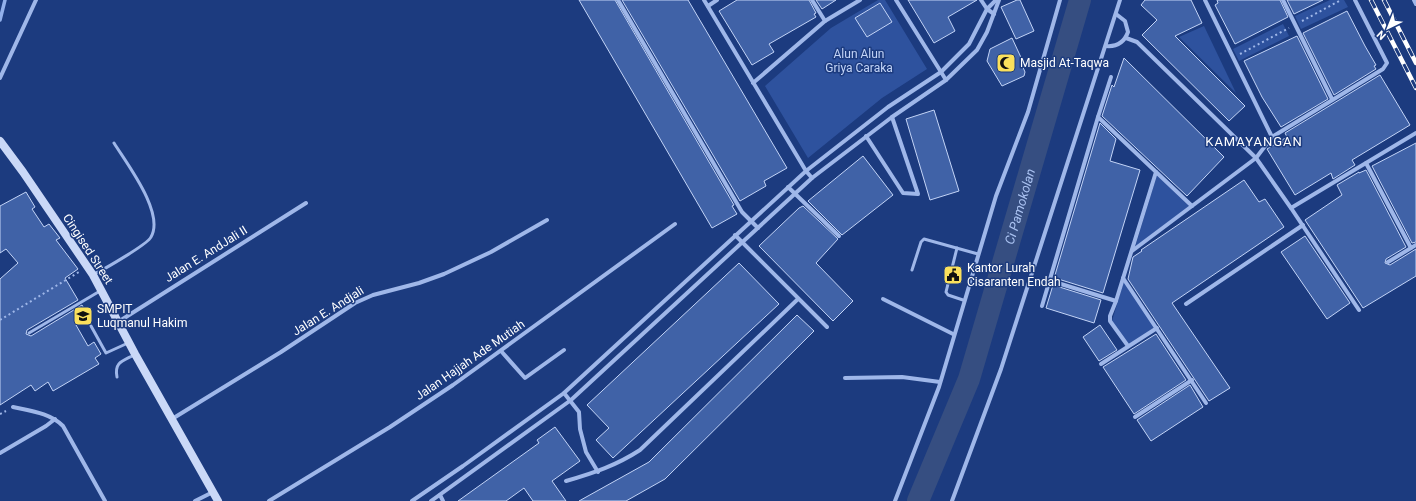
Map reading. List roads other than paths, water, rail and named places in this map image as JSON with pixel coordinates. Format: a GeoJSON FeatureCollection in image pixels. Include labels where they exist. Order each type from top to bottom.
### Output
{"type":"FeatureCollection","features":[{"type":"Feature","properties":{"kind":"main road","name":"Cingised Street"},"geometry":{"type":"LineString","coordinates":[[0,141],[23,172],[93,275],[135,354],[218,501]]}},
{"type":"Feature","properties":{"kind":"street"},"geometry":{"type":"LineString","coordinates":[[0,78],[36,0]]}},
{"type":"Feature","properties":{"kind":"street"},"geometry":{"type":"LineString","coordinates":[[618,0],[742,212],[758,228]]}},
{"type":"Feature","properties":{"kind":"street"},"geometry":{"type":"LineString","coordinates":[[704,0],[806,171],[812,178]]}},
{"type":"Feature","properties":{"kind":"street"},"geometry":{"type":"LineString","coordinates":[[708,6],[717,0]]}},
{"type":"Feature","properties":{"kind":"street"},"geometry":{"type":"LineString","coordinates":[[812,0],[825,21]]}},
{"type":"Feature","properties":{"kind":"street"},"geometry":{"type":"LineString","coordinates":[[753,83],[825,21],[860,0]]}},
{"type":"Feature","properties":{"kind":"street"},"geometry":{"type":"LineString","coordinates":[[896,0],[946,80]]}},
{"type":"Feature","properties":{"kind":"street"},"geometry":{"type":"LineString","coordinates":[[981,0],[986,9],[994,14]]}},
{"type":"Feature","properties":{"kind":"street"},"geometry":{"type":"LineString","coordinates":[[412,501],[463,466],[564,392],[806,171],[888,107],[941,72],[969,44],[986,9],[998,0]]}},
{"type":"Feature","properties":{"kind":"street"},"geometry":{"type":"LineString","coordinates":[[431,501],[571,400],[812,178],[866,136],[946,80],[977,50],[994,14],[998,0]]}},
{"type":"Feature","properties":{"kind":"street"},"geometry":{"type":"LineString","coordinates":[[895,501],[940,382],[953,334],[996,196],[1028,112],[1060,0]]}},
{"type":"Feature","properties":{"kind":"street"},"geometry":{"type":"LineString","coordinates":[[952,501],[1001,369],[1120,0]]}},
{"type":"Feature","properties":{"kind":"street"},"geometry":{"type":"LineString","coordinates":[[1205,0],[1272,137]]}},
{"type":"Feature","properties":{"kind":"street"},"geometry":{"type":"LineString","coordinates":[[1283,0],[1332,99]]}},
{"type":"Feature","properties":{"kind":"street"},"geometry":{"type":"LineString","coordinates":[[1132,251],[1256,158],[1272,137],[1383,69],[1386,59],[1355,0]]}},
{"type":"Feature","properties":{"kind":"street"},"geometry":{"type":"LineString","coordinates":[[1414,0],[1416,4]]}},
{"type":"Feature","properties":{"kind":"street"},"geometry":{"type":"LineString","coordinates":[[1106,46],[1118,46],[1126,38],[1127,26],[1121,17],[1116,14]]}},
{"type":"Feature","properties":{"kind":"street"},"geometry":{"type":"LineString","coordinates":[[1126,38],[1137,42],[1256,158],[1292,208],[1359,310]]}},
{"type":"Feature","properties":{"kind":"street"},"geometry":{"type":"LineString","coordinates":[[1042,306],[1048,280],[1111,77]]}},
{"type":"Feature","properties":{"kind":"street"},"geometry":{"type":"LineString","coordinates":[[866,136],[903,193],[918,194],[892,117]]}},
{"type":"Feature","properties":{"kind":"street"},"geometry":{"type":"LineString","coordinates":[[1098,117],[1192,206]]}},
{"type":"Feature","properties":{"kind":"street"},"geometry":{"type":"LineString","coordinates":[[1292,208],[1416,133]]}},
{"type":"Feature","properties":{"kind":"street"},"geometry":{"type":"LineString","coordinates":[[1366,163],[1411,248]]}},
{"type":"Feature","properties":{"kind":"street"},"geometry":{"type":"LineString","coordinates":[[1128,346],[1110,321],[1110,316],[1156,172]]}},
{"type":"Feature","properties":{"kind":"street"},"geometry":{"type":"LineString","coordinates":[[788,187],[839,236]]}},
{"type":"Feature","properties":{"kind":"street","name":"Jalan E. AndJali II"},"geometry":{"type":"LineString","coordinates":[[118,322],[306,203]]}},
{"type":"Feature","properties":{"kind":"street","name":"Jalan E. Andjali"},"geometry":{"type":"LineString","coordinates":[[172,420],[281,352],[355,303],[373,294],[444,274],[491,252],[547,220]]}},
{"type":"Feature","properties":{"kind":"street","name":"Jalan Hajjah Ade Mutiah"},"geometry":{"type":"LineString","coordinates":[[269,501],[390,427],[501,351],[675,224]]}},
{"type":"Feature","properties":{"kind":"street"},"geometry":{"type":"LineString","coordinates":[[1186,304],[1303,225]]}},
{"type":"Feature","properties":{"kind":"street"},"geometry":{"type":"LineString","coordinates":[[735,235],[827,327]]}},
{"type":"Feature","properties":{"kind":"street"},"geometry":{"type":"LineString","coordinates":[[1388,262],[1416,245]]}},
{"type":"Feature","properties":{"kind":"street"},"geometry":{"type":"LineString","coordinates":[[1123,278],[1206,403]]}},
{"type":"Feature","properties":{"kind":"street"},"geometry":{"type":"LineString","coordinates":[[1048,280],[1116,301]]}},
{"type":"Feature","properties":{"kind":"street"},"geometry":{"type":"LineString","coordinates":[[566,480],[598,472],[623,461],[640,450],[798,299]]}},
{"type":"Feature","properties":{"kind":"street"},"geometry":{"type":"LineString","coordinates":[[883,299],[953,334]]}},
{"type":"Feature","properties":{"kind":"street"},"geometry":{"type":"LineString","coordinates":[[1101,364],[1157,328]]}},
{"type":"Feature","properties":{"kind":"street"},"geometry":{"type":"LineString","coordinates":[[501,351],[525,378],[564,350]]}},
{"type":"Feature","properties":{"kind":"street"},"geometry":{"type":"LineString","coordinates":[[844,378],[902,377],[940,382]]}},
{"type":"Feature","properties":{"kind":"street"},"geometry":{"type":"LineString","coordinates":[[1136,417],[1192,380]]}},
{"type":"Feature","properties":{"kind":"street"},"geometry":{"type":"LineString","coordinates":[[564,392],[579,412],[580,429],[586,452],[598,472]]}},
{"type":"Feature","properties":{"kind":"street"},"geometry":{"type":"LineString","coordinates":[[13,407],[33,411],[55,419],[63,426],[105,501]]}},
{"type":"Feature","properties":{"kind":"street"},"geometry":{"type":"LineString","coordinates":[[0,453],[46,426],[55,419]]}},
{"type":"Feature","properties":{"kind":"street"},"geometry":{"type":"LineString","coordinates":[[463,466],[469,475]]}},
{"type":"Feature","properties":{"kind":"street"},"geometry":{"type":"LineString","coordinates":[[195,501],[213,492]]}},
{"type":"Feature","properties":{"kind":"street"},"geometry":{"type":"LineString","coordinates":[[440,495],[443,501]]}},
{"type":"Feature","properties":{"kind":"lane"},"geometry":{"type":"LineString","coordinates":[[93,275],[151,239],[156,227],[149,201],[114,143]]}},
{"type":"Feature","properties":{"kind":"lane"},"geometry":{"type":"LineString","coordinates":[[912,270],[922,240],[926,239],[978,254]]}},
{"type":"Feature","properties":{"kind":"lane"},"geometry":{"type":"LineString","coordinates":[[957,248],[946,292],[948,295],[964,300]]}},
{"type":"Feature","properties":{"kind":"lane"},"geometry":{"type":"LineString","coordinates":[[29,332],[101,290]]}},
{"type":"Feature","properties":{"kind":"lane"},"geometry":{"type":"LineString","coordinates":[[91,326],[106,353],[129,343]]}},
{"type":"Feature","properties":{"kind":"lane"},"geometry":{"type":"LineString","coordinates":[[117,377],[115,369],[117,365],[135,354]]}},
{"type":"Feature","properties":{"kind":"waterway"},"geometry":{"type":"LineString","coordinates":[[0,20],[5,0]]}},
{"type":"Feature","properties":{"kind":"waterway","name":"Ci Pamokolan"},"geometry":{"type":"LineString","coordinates":[[918,501],[969,379],[1080,0]]}},
{"type":"Feature","properties":{"kind":"railway"},"geometry":{"type":"LineString","coordinates":[[1371,0],[1416,88]]}},
{"type":"Feature","properties":{"kind":"railway"},"geometry":{"type":"LineString","coordinates":[[1384,0],[1416,63]]}},
{"type":"Feature","properties":{"kind":"place","name":"Masjid At-Taqwa"},"geometry":{"type":"Point","coordinates":[1006,63]}},
{"type":"Feature","properties":{"kind":"place","name":"Kantor Lurah Cisaranten Endah"},"geometry":{"type":"Point","coordinates":[953,275]}},
{"type":"Feature","properties":{"kind":"place","name":"SMPIT Luqmanul Hakim"},"geometry":{"type":"Point","coordinates":[83,316]}},
{"type":"Feature","properties":{"kind":"district","name":"KAMAYANGAN"},"geometry":{"type":"Point","coordinates":[1254,141]}},
{"type":"Feature","properties":{"kind":"park label","name":"Alun Alun Griya Caraka"},"geometry":{"type":"Point","coordinates":[859,61]}}]}
